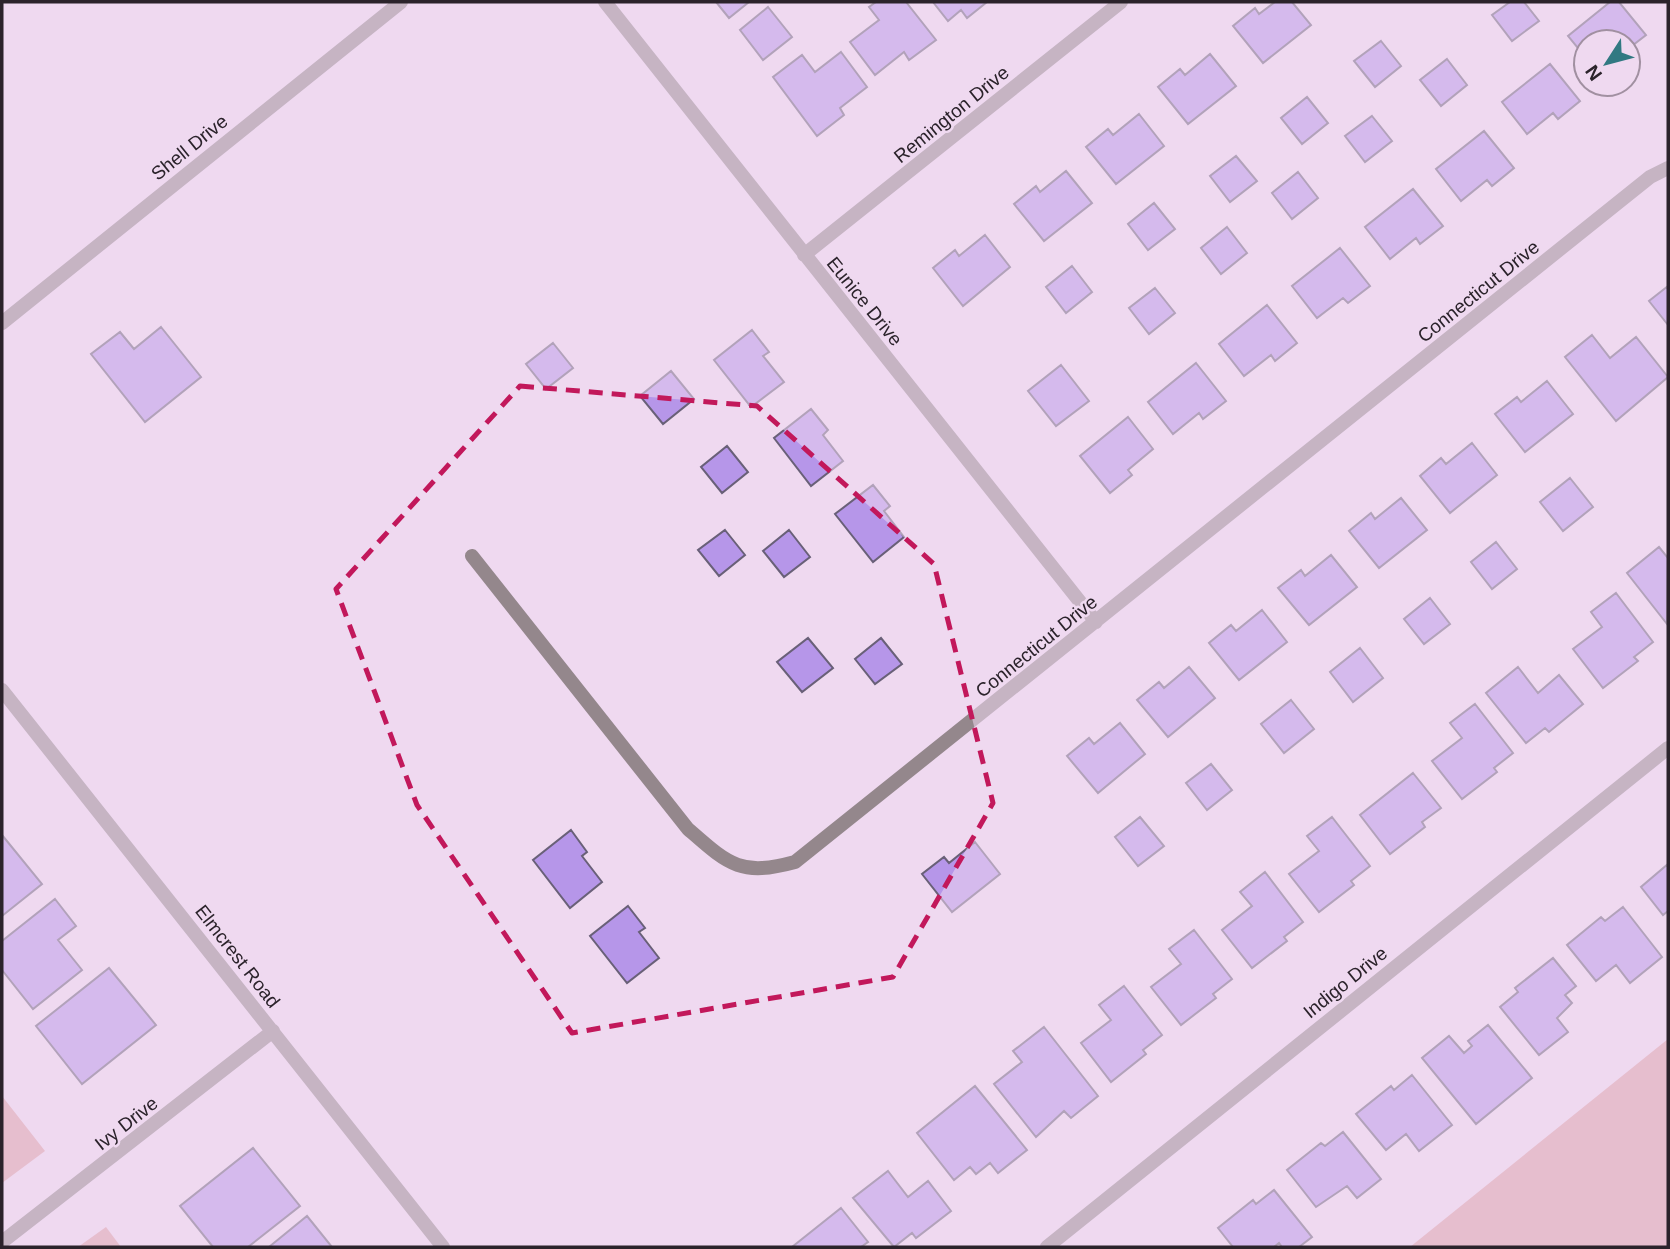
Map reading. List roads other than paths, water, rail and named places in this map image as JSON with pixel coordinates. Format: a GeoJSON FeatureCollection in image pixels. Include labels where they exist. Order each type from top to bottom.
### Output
{"type":"FeatureCollection","features":[{"type":"Feature","properties":{"kind":"street","name":"Shell Drive"},"geometry":{"type":"LineString","coordinates":[[2,323],[401,2]]}},
{"type":"Feature","properties":{"kind":"street","name":"Eunice Drive"},"geometry":{"type":"LineString","coordinates":[[605,2],[1096,622]]}},
{"type":"Feature","properties":{"kind":"street","name":"Remington Drive"},"geometry":{"type":"LineString","coordinates":[[804,255],[1121,2]]}},
{"type":"Feature","properties":{"kind":"street","name":"Connecticut Drive"},"geometry":{"type":"LineString","coordinates":[[472,556],[688,829],[717,855],[740,866],[764,870],[795,862],[1650,177],[1668,168]]}},
{"type":"Feature","properties":{"kind":"street","name":"Elmcrest Road"},"geometry":{"type":"LineString","coordinates":[[2,690],[443,1247]]}},
{"type":"Feature","properties":{"kind":"street","name":"Indigo Drive"},"geometry":{"type":"LineString","coordinates":[[1047,1247],[1668,748]]}},
{"type":"Feature","properties":{"kind":"street","name":"Ivy Drive"},"geometry":{"type":"LineString","coordinates":[[2,1242],[273,1031]]}}]}
